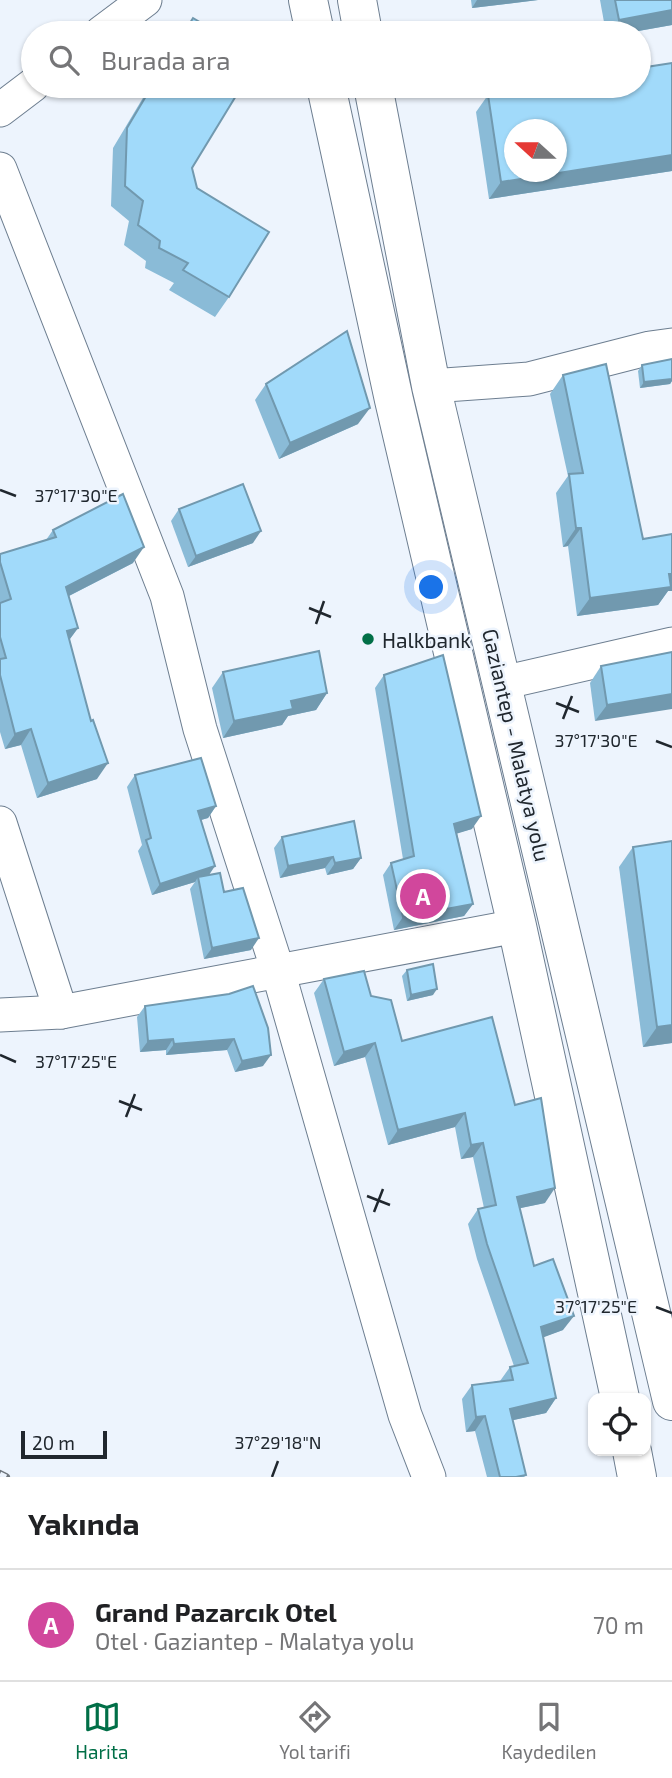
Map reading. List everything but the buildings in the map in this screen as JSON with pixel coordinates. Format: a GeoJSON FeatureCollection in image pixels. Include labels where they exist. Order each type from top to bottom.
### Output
{"type":"FeatureCollection","features":[{"type":"Feature","properties":{"kind":"highway"},"geometry":{"type":"LineString","coordinates":[[307,0],[312,21]]}},
{"type":"Feature","properties":{"kind":"highway"},"geometry":{"type":"LineString","coordinates":[[357,0],[361,21]]}},
{"type":"Feature","properties":{"kind":"highway","name":"Gaziantep - Malatya yolu"},"geometry":{"type":"LineString","coordinates":[[329,98],[397,413],[517,926],[619,1393]]}},
{"type":"Feature","properties":{"kind":"highway","name":"Gaziantep - Malatya yolu"},"geometry":{"type":"LineString","coordinates":[[375,98],[432,386],[671,1386]]}},
{"type":"Feature","properties":{"kind":"highway"},"geometry":{"type":"LineString","coordinates":[[633,1456],[638,1477]]}},
{"type":"Feature","properties":{"kind":"street"},"geometry":{"type":"LineString","coordinates":[[117,21],[145,0]]}},
{"type":"Feature","properties":{"kind":"street"},"geometry":{"type":"LineString","coordinates":[[0,110],[21,94]]}},
{"type":"Feature","properties":{"kind":"street"},"geometry":{"type":"LineString","coordinates":[[0,170],[167,596],[200,729],[278,971],[405,1415],[429,1477]]}},
{"type":"Feature","properties":{"kind":"street"},"geometry":{"type":"LineString","coordinates":[[432,386],[529,379],[650,348],[672,345]]}},
{"type":"Feature","properties":{"kind":"street"},"geometry":{"type":"LineString","coordinates":[[502,683],[672,644]]}},
{"type":"Feature","properties":{"kind":"street"},"geometry":{"type":"LineString","coordinates":[[0,823],[61,1012]]}},
{"type":"Feature","properties":{"kind":"street"},"geometry":{"type":"LineString","coordinates":[[0,1015],[61,1012],[517,926]]}},
{"type":"Feature","properties":{"kind":"railway"},"geometry":{"type":"LineString","coordinates":[[0,1474],[6,1477]]}},
{"type":"Feature","properties":{"kind":"place","name":"Halkbank"},"geometry":{"type":"Point","coordinates":[368,639]}},
{"type":"Feature","properties":{"kind":"place","name":"Grand Pazarcık Otel"},"geometry":{"type":"Point","coordinates":[423,896]}}]}
